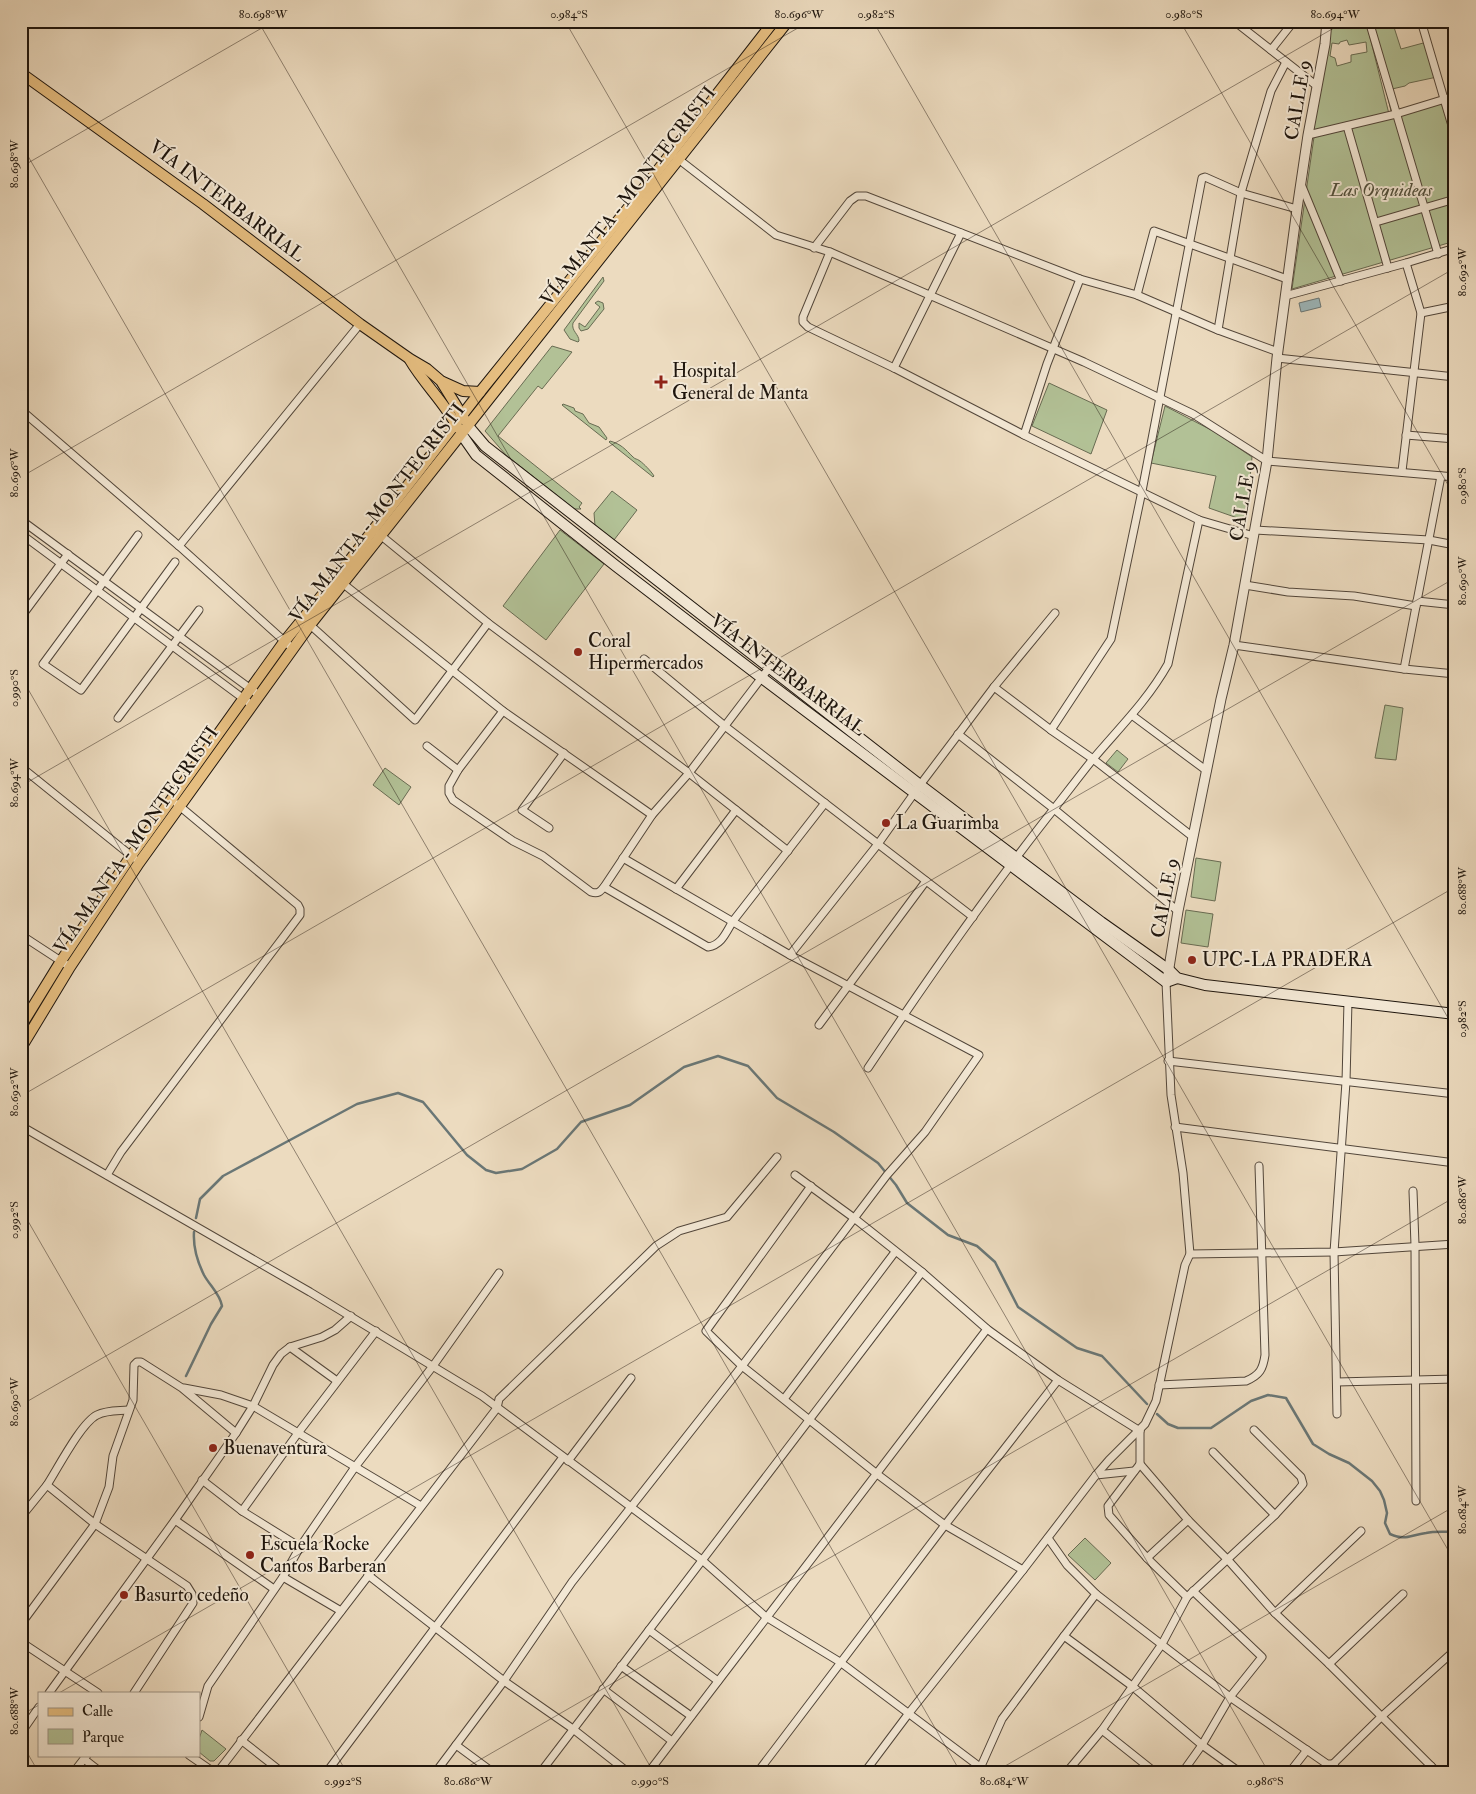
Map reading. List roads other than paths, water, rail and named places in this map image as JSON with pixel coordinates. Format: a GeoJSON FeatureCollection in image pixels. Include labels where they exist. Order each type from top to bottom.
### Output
{"type":"FeatureCollection","features":[{"type":"Feature","properties":{"kind":"main road","name":"VÍA MANTA - MONTECRISTI"},"geometry":{"type":"LineString","coordinates":[[377,533],[462,435],[675,156],[774,21]]}},
{"type":"Feature","properties":{"kind":"main road","name":"VÍA MANTA - MONTECRISTI"},"geometry":{"type":"LineString","coordinates":[[21,1048],[171,799],[250,688],[340,581],[480,392],[788,21]]}},
{"type":"Feature","properties":{"kind":"main road","name":"VÍA INTERBARRIAL"},"geometry":{"type":"LineString","coordinates":[[21,73],[203,204],[360,324],[427,369],[441,381],[463,414],[468,426],[485,446],[850,731],[917,789]]}},
{"type":"Feature","properties":{"kind":"main road","name":"VÍA INTERBARRIAL"},"geometry":{"type":"LineString","coordinates":[[410,359],[418,375],[451,414],[462,435],[476,455],[843,739],[917,789],[1099,925],[1168,970],[1177,978],[1205,985],[1455,1014]]}},
{"type":"Feature","properties":{"kind":"main road"},"geometry":{"type":"LineString","coordinates":[[441,381],[463,391],[480,392]]}},
{"type":"Feature","properties":{"kind":"main road","name":"VÍA MANTA - MONTECRISTI"},"geometry":{"type":"LineString","coordinates":[[21,1026],[61,961],[135,860],[180,805],[252,705],[288,645]]}},
{"type":"Feature","properties":{"kind":"main road"},"geometry":{"type":"LineString","coordinates":[[843,739],[850,731]]}},
{"type":"Feature","properties":{"kind":"main road","name":"VÍA INTERBARRIAL"},"geometry":{"type":"LineString","coordinates":[[1099,925],[1166,982]]}},
{"type":"Feature","properties":{"kind":"main road"},"geometry":{"type":"LineString","coordinates":[[1166,982],[1177,978]]}},
{"type":"Feature","properties":{"kind":"street"},"geometry":{"type":"LineString","coordinates":[[1271,50],[1294,21]]}},
{"type":"Feature","properties":{"kind":"street","name":"CALLE 9"},"geometry":{"type":"LineString","coordinates":[[1166,982],[1178,911],[1206,770],[1234,645],[1255,533],[1267,461],[1287,279],[1308,135],[1325,44],[1327,21]]}},
{"type":"Feature","properties":{"kind":"street"},"geometry":{"type":"LineString","coordinates":[[1369,21],[1438,254]]}},
{"type":"Feature","properties":{"kind":"street"},"geometry":{"type":"LineString","coordinates":[[1421,21],[1455,136]]}},
{"type":"Feature","properties":{"kind":"street"},"geometry":{"type":"LineString","coordinates":[[1238,22],[1317,86]]}},
{"type":"Feature","properties":{"kind":"street"},"geometry":{"type":"LineString","coordinates":[[1218,330],[1241,193],[1271,91],[1286,62]]}},
{"type":"Feature","properties":{"kind":"street"},"geometry":{"type":"LineString","coordinates":[[1308,135],[1396,114],[1455,96]]}},
{"type":"Feature","properties":{"kind":"street"},"geometry":{"type":"LineString","coordinates":[[1347,126],[1388,268]]}},
{"type":"Feature","properties":{"kind":"street"},"geometry":{"type":"LineString","coordinates":[[675,156],[776,235],[830,252],[1053,349],[1160,398],[1193,414],[1267,461],[1455,477]]}},
{"type":"Feature","properties":{"kind":"street"},"geometry":{"type":"LineString","coordinates":[[1051,730],[1111,639],[1142,491],[1202,178],[1205,177],[1241,193],[1297,209]]}},
{"type":"Feature","properties":{"kind":"street"},"geometry":{"type":"LineString","coordinates":[[1301,183],[1341,281]]}},
{"type":"Feature","properties":{"kind":"street"},"geometry":{"type":"LineString","coordinates":[[814,248],[850,201],[857,196],[866,196],[1080,279],[1137,295],[1278,355],[1413,374],[1455,377]]}},
{"type":"Feature","properties":{"kind":"street"},"geometry":{"type":"LineString","coordinates":[[1376,222],[1455,199]]}},
{"type":"Feature","properties":{"kind":"street"},"geometry":{"type":"LineString","coordinates":[[1137,295],[1154,232],[1287,279]]}},
{"type":"Feature","properties":{"kind":"street"},"geometry":{"type":"LineString","coordinates":[[894,368],[961,233]]}},
{"type":"Feature","properties":{"kind":"street"},"geometry":{"type":"LineString","coordinates":[[1286,296],[1455,248]]}},
{"type":"Feature","properties":{"kind":"street"},"geometry":{"type":"LineString","coordinates":[[830,252],[803,317],[803,322],[808,326],[1024,435],[1199,520],[1255,533],[1429,540],[1455,545]]}},
{"type":"Feature","properties":{"kind":"street"},"geometry":{"type":"LineString","coordinates":[[1402,472],[1421,313],[1406,263]]}},
{"type":"Feature","properties":{"kind":"street"},"geometry":{"type":"LineString","coordinates":[[1024,435],[1053,349],[1080,279]]}},
{"type":"Feature","properties":{"kind":"street"},"geometry":{"type":"LineString","coordinates":[[1421,313],[1455,306]]}},
{"type":"Feature","properties":{"kind":"street"},"geometry":{"type":"LineString","coordinates":[[1444,309],[1455,310]]}},
{"type":"Feature","properties":{"kind":"street"},"geometry":{"type":"LineString","coordinates":[[179,546],[360,324]]}},
{"type":"Feature","properties":{"kind":"street"},"geometry":{"type":"LineString","coordinates":[[21,410],[179,546],[288,645]]}},
{"type":"Feature","properties":{"kind":"street"},"geometry":{"type":"LineString","coordinates":[[1406,435],[1455,439]]}},
{"type":"Feature","properties":{"kind":"street"},"geometry":{"type":"LineString","coordinates":[[1404,669],[1441,476]]}},
{"type":"Feature","properties":{"kind":"street"},"geometry":{"type":"LineString","coordinates":[[21,520],[259,695]]}},
{"type":"Feature","properties":{"kind":"street"},"geometry":{"type":"LineString","coordinates":[[868,1068],[1013,862],[1093,759],[1133,716],[1168,664],[1199,520]]}},
{"type":"Feature","properties":{"kind":"street"},"geometry":{"type":"LineString","coordinates":[[574,532],[581,522]]}},
{"type":"Feature","properties":{"kind":"street"},"geometry":{"type":"LineString","coordinates":[[31,526],[22,537],[98,590],[252,705]]}},
{"type":"Feature","properties":{"kind":"street"},"geometry":{"type":"LineString","coordinates":[[377,533],[488,623],[689,773],[788,851]]}},
{"type":"Feature","properties":{"kind":"street"},"geometry":{"type":"LineString","coordinates":[[138,535],[43,664],[81,690],[175,562]]}},
{"type":"Feature","properties":{"kind":"street"},"geometry":{"type":"LineString","coordinates":[[21,617],[68,554]]}},
{"type":"Feature","properties":{"kind":"street"},"geometry":{"type":"LineString","coordinates":[[340,581],[503,710],[652,815]]}},
{"type":"Feature","properties":{"kind":"street"},"geometry":{"type":"LineString","coordinates":[[1245,585],[1288,592],[1354,596],[1417,604],[1455,605]]}},
{"type":"Feature","properties":{"kind":"street"},"geometry":{"type":"LineString","coordinates":[[118,718],[198,610]]}},
{"type":"Feature","properties":{"kind":"street"},"geometry":{"type":"LineString","coordinates":[[790,955],[878,844],[994,687],[1055,613]]}},
{"type":"Feature","properties":{"kind":"street"},"geometry":{"type":"LineString","coordinates":[[306,622],[414,720],[488,623]]}},
{"type":"Feature","properties":{"kind":"street"},"geometry":{"type":"LineString","coordinates":[[1234,645],[1404,669],[1455,674]]}},
{"type":"Feature","properties":{"kind":"street"},"geometry":{"type":"LineString","coordinates":[[204,669],[211,659]]}},
{"type":"Feature","properties":{"kind":"street"},"geometry":{"type":"LineString","coordinates":[[644,659],[726,726],[973,918]]}},
{"type":"Feature","properties":{"kind":"street"},"geometry":{"type":"LineString","coordinates":[[503,710],[458,770],[449,786],[449,793],[453,800],[513,841],[543,856],[591,892],[599,893],[652,815],[689,773],[769,668]]}},
{"type":"Feature","properties":{"kind":"street"},"geometry":{"type":"LineString","coordinates":[[994,687],[1093,759],[1194,837]]}},
{"type":"Feature","properties":{"kind":"street"},"geometry":{"type":"LineString","coordinates":[[1133,716],[1206,770]]}},
{"type":"Feature","properties":{"kind":"street"},"geometry":{"type":"LineString","coordinates":[[958,734],[1054,809],[1178,911]]}},
{"type":"Feature","properties":{"kind":"street"},"geometry":{"type":"LineString","coordinates":[[427,746],[458,770]]}},
{"type":"Feature","properties":{"kind":"street"},"geometry":{"type":"LineString","coordinates":[[549,828],[522,810],[564,753]]}},
{"type":"Feature","properties":{"kind":"street"},"geometry":{"type":"LineString","coordinates":[[21,767],[135,860]]}},
{"type":"Feature","properties":{"kind":"street"},"geometry":{"type":"LineString","coordinates":[[107,1175],[121,1152],[300,915],[298,905],[171,799]]}},
{"type":"Feature","properties":{"kind":"street"},"geometry":{"type":"LineString","coordinates":[[604,887],[708,947],[715,946],[720,942],[732,921],[825,803]]}},
{"type":"Feature","properties":{"kind":"street"},"geometry":{"type":"LineString","coordinates":[[676,889],[736,810]]}},
{"type":"Feature","properties":{"kind":"street"},"geometry":{"type":"LineString","coordinates":[[435,1773],[504,1681],[572,1582],[742,1366],[887,1175],[925,1132],[979,1055],[790,955],[623,858]]}},
{"type":"Feature","properties":{"kind":"street"},"geometry":{"type":"LineString","coordinates":[[819,1025],[926,881]]}},
{"type":"Feature","properties":{"kind":"street"},"geometry":{"type":"LineString","coordinates":[[21,935],[70,967]]}},
{"type":"Feature","properties":{"kind":"street"},"geometry":{"type":"LineString","coordinates":[[864,1773],[1096,1475],[1109,1460],[1140,1432],[1150,1416],[1156,1401],[1185,1265],[1190,1254],[1183,1173],[1168,1061],[1166,982]]}},
{"type":"Feature","properties":{"kind":"street"},"geometry":{"type":"LineString","coordinates":[[1337,1414],[1334,1252],[1346,1082],[1348,1001]]}},
{"type":"Feature","properties":{"kind":"street"},"geometry":{"type":"LineString","coordinates":[[1168,1061],[1455,1094]]}},
{"type":"Feature","properties":{"kind":"street"},"geometry":{"type":"LineString","coordinates":[[21,1126],[351,1316],[482,1396],[702,1560],[766,1617],[840,1662],[909,1713],[980,1770],[988,1773]]}},
{"type":"Feature","properties":{"kind":"street"},"geometry":{"type":"LineString","coordinates":[[1176,1127],[1455,1163]]}},
{"type":"Feature","properties":{"kind":"street"},"geometry":{"type":"LineString","coordinates":[[190,1756],[216,1773],[497,1408],[499,1399],[656,1246],[679,1231],[727,1217],[777,1157]]}},
{"type":"Feature","properties":{"kind":"street"},"geometry":{"type":"LineString","coordinates":[[1159,1385],[1246,1380],[1260,1372],[1264,1366],[1259,1166]]}},
{"type":"Feature","properties":{"kind":"street"},"geometry":{"type":"LineString","coordinates":[[795,1175],[854,1218],[922,1272],[987,1328],[1058,1380],[1140,1432]]}},
{"type":"Feature","properties":{"kind":"street"},"geometry":{"type":"LineString","coordinates":[[811,1186],[706,1331],[742,1366],[877,1474],[945,1525],[1023,1570]]}},
{"type":"Feature","properties":{"kind":"street"},"geometry":{"type":"LineString","coordinates":[[1413,1191],[1416,1502]]}},
{"type":"Feature","properties":{"kind":"street"},"geometry":{"type":"LineString","coordinates":[[1190,1254],[1334,1252],[1415,1245],[1455,1244]]}},
{"type":"Feature","properties":{"kind":"street"},"geometry":{"type":"LineString","coordinates":[[784,1399],[895,1252]]}},
{"type":"Feature","properties":{"kind":"street"},"geometry":{"type":"LineString","coordinates":[[540,1773],[922,1272]]}},
{"type":"Feature","properties":{"kind":"street"},"geometry":{"type":"LineString","coordinates":[[200,1714],[208,1686],[283,1577],[300,1547],[355,1467],[433,1366],[499,1273]]}},
{"type":"Feature","properties":{"kind":"street"},"geometry":{"type":"LineString","coordinates":[[50,1692],[148,1558],[236,1433],[253,1406],[273,1365],[281,1354],[290,1347],[329,1334],[351,1316]]}},
{"type":"Feature","properties":{"kind":"street"},"geometry":{"type":"LineString","coordinates":[[648,1773],[987,1328]]}},
{"type":"Feature","properties":{"kind":"street"},"geometry":{"type":"LineString","coordinates":[[242,1511],[298,1433],[376,1331]]}},
{"type":"Feature","properties":{"kind":"street"},"geometry":{"type":"LineString","coordinates":[[290,1347],[337,1381]]}},
{"type":"Feature","properties":{"kind":"street"},"geometry":{"type":"LineString","coordinates":[[21,1624],[95,1524],[109,1487],[112,1456],[133,1400],[134,1365],[137,1362],[141,1362],[182,1388],[236,1433]]}},
{"type":"Feature","properties":{"kind":"street"},"geometry":{"type":"LineString","coordinates":[[326,1773],[565,1459],[632,1378]]}},
{"type":"Feature","properties":{"kind":"street"},"geometry":{"type":"LineString","coordinates":[[1337,1382],[1455,1379]]}},
{"type":"Feature","properties":{"kind":"street"},"geometry":{"type":"LineString","coordinates":[[756,1773],[1058,1380]]}},
{"type":"Feature","properties":{"kind":"street"},"geometry":{"type":"LineString","coordinates":[[182,1388],[221,1395],[253,1406],[421,1506]]}},
{"type":"Feature","properties":{"kind":"street"},"geometry":{"type":"LineString","coordinates":[[21,1517],[47,1485],[86,1423],[97,1415],[108,1411],[128,1410]]}},
{"type":"Feature","properties":{"kind":"street"},"geometry":{"type":"LineString","coordinates":[[1069,1772],[1102,1730],[1162,1644],[1187,1597],[1275,1516],[1299,1490],[1302,1484],[1301,1477],[1254,1430]]}},
{"type":"Feature","properties":{"kind":"street"},"geometry":{"type":"LineString","coordinates":[[1140,1432],[1140,1464],[1108,1506],[1108,1511],[1146,1558],[1187,1597]]}},
{"type":"Feature","properties":{"kind":"street"},"geometry":{"type":"LineString","coordinates":[[1213,1452],[1275,1516]]}},
{"type":"Feature","properties":{"kind":"street"},"geometry":{"type":"LineString","coordinates":[[1140,1464],[1188,1520],[1228,1560],[1275,1613],[1438,1773]]}},
{"type":"Feature","properties":{"kind":"street"},"geometry":{"type":"LineString","coordinates":[[1096,1475],[1134,1472]]}},
{"type":"Feature","properties":{"kind":"street"},"geometry":{"type":"LineString","coordinates":[[202,1480],[242,1511],[300,1547]]}},
{"type":"Feature","properties":{"kind":"street"},"geometry":{"type":"LineString","coordinates":[[47,1485],[95,1524],[148,1558],[186,1586],[192,1594],[193,1604],[135,1692]]}},
{"type":"Feature","properties":{"kind":"street"},"geometry":{"type":"LineString","coordinates":[[175,1520],[274,1589]]}},
{"type":"Feature","properties":{"kind":"street"},"geometry":{"type":"LineString","coordinates":[[1146,1558],[1188,1520]]}},
{"type":"Feature","properties":{"kind":"street"},"geometry":{"type":"LineString","coordinates":[[1275,1613],[1361,1531]]}},
{"type":"Feature","properties":{"kind":"street"},"geometry":{"type":"LineString","coordinates":[[1048,1538],[1067,1565],[1096,1594],[1230,1697],[1327,1764],[1333,1764],[1381,1717],[1455,1650]]}},
{"type":"Feature","properties":{"kind":"street"},"geometry":{"type":"LineString","coordinates":[[368,1575],[504,1681],[573,1729],[629,1773]]}},
{"type":"Feature","properties":{"kind":"street"},"geometry":{"type":"LineString","coordinates":[[283,1577],[341,1611]]}},
{"type":"Feature","properties":{"kind":"street"},"geometry":{"type":"LineString","coordinates":[[1182,1773],[1202,1745],[1230,1697],[1262,1657],[1193,1591]]}},
{"type":"Feature","properties":{"kind":"street"},"geometry":{"type":"LineString","coordinates":[[980,1770],[1002,1719],[1096,1594]]}},
{"type":"Feature","properties":{"kind":"street"},"geometry":{"type":"LineString","coordinates":[[1328,1664],[1403,1594]]}},
{"type":"Feature","properties":{"kind":"street"},"geometry":{"type":"LineString","coordinates":[[649,1630],[718,1681]]}},
{"type":"Feature","properties":{"kind":"street"},"geometry":{"type":"LineString","coordinates":[[1064,1636],[1132,1686],[1202,1745],[1242,1773]]}},
{"type":"Feature","properties":{"kind":"street"},"geometry":{"type":"LineString","coordinates":[[21,1642],[97,1692]]}},
{"type":"Feature","properties":{"kind":"street"},"geometry":{"type":"LineString","coordinates":[[621,1666],[691,1716]]}},
{"type":"Feature","properties":{"kind":"street"},"geometry":{"type":"LineString","coordinates":[[603,1690],[672,1741]]}},
{"type":"Feature","properties":{"kind":"street"},"geometry":{"type":"LineString","coordinates":[[21,1733],[38,1708]]}},
{"type":"Feature","properties":{"kind":"street"},"geometry":{"type":"LineString","coordinates":[[1102,1730],[1156,1773]]}},
{"type":"Feature","properties":{"kind":"street"},"geometry":{"type":"LineString","coordinates":[[241,1740],[283,1773]]}},
{"type":"Feature","properties":{"kind":"street"},"geometry":{"type":"LineString","coordinates":[[456,1744],[494,1773]]}},
{"type":"Feature","properties":{"kind":"street"},"geometry":{"type":"LineString","coordinates":[[1289,1773],[1307,1750]]}},
{"type":"Feature","properties":{"kind":"street"},"geometry":{"type":"LineString","coordinates":[[73,1773],[86,1757],[102,1773]]}},
{"type":"Feature","properties":{"kind":"street"},"geometry":{"type":"LineString","coordinates":[[1333,1764],[1340,1773]]}},
{"type":"Feature","properties":{"kind":"street"},"geometry":{"type":"LineString","coordinates":[[1424,1773],[1431,1766]]}},
{"type":"Feature","properties":{"kind":"water"},"geometry":{"type":"Polygon","coordinates":[[[1319,298],[1321,307],[1301,312],[1299,303],[1319,298]]]}},
{"type":"Feature","properties":{"kind":"waterway"},"geometry":{"type":"LineString","coordinates":[[196,1218],[200,1199],[223,1176],[357,1104],[398,1093],[423,1102],[467,1155],[486,1170],[496,1173],[522,1169],[557,1149],[581,1122],[630,1105],[684,1067],[718,1056],[748,1066],[777,1098],[834,1132],[878,1163],[896,1185],[907,1203],[948,1235],[977,1246],[995,1262],[1018,1307],[1077,1348],[1102,1356],[1147,1404]]}},
{"type":"Feature","properties":{"kind":"waterway"},"geometry":{"type":"LineString","coordinates":[[186,1376],[211,1324],[222,1306],[199,1264],[195,1249],[194,1232]]}},
{"type":"Feature","properties":{"kind":"waterway"},"geometry":{"type":"LineString","coordinates":[[1157,1414],[1168,1424],[1178,1428],[1211,1428],[1251,1401],[1268,1395],[1286,1398],[1313,1444],[1349,1463],[1372,1481],[1380,1491],[1387,1513],[1385,1523],[1390,1534],[1404,1537],[1433,1532],[1455,1532]]}},
{"type":"Feature","properties":{"kind":"place","name":"Hospital General de Manta"},"geometry":{"type":"Point","coordinates":[661,382]}},
{"type":"Feature","properties":{"kind":"place","name":"Coral Hipermercados"},"geometry":{"type":"Point","coordinates":[578,652]}},
{"type":"Feature","properties":{"kind":"place","name":"La Guarimba"},"geometry":{"type":"Point","coordinates":[886,823]}},
{"type":"Feature","properties":{"kind":"place","name":"UPC-LA PRADERA"},"geometry":{"type":"Point","coordinates":[1192,960]}},
{"type":"Feature","properties":{"kind":"place","name":"Buenaventura"},"geometry":{"type":"Point","coordinates":[213,1448]}},
{"type":"Feature","properties":{"kind":"place","name":"Escuela Rocke Cantos Barberan"},"geometry":{"type":"Point","coordinates":[250,1555]}},
{"type":"Feature","properties":{"kind":"place","name":"Basurto cedeño"},"geometry":{"type":"Point","coordinates":[124,1595]}},
{"type":"Feature","properties":{"kind":"park label","name":"Las Orquideas"},"geometry":{"type":"Point","coordinates":[1381,190]}}]}
